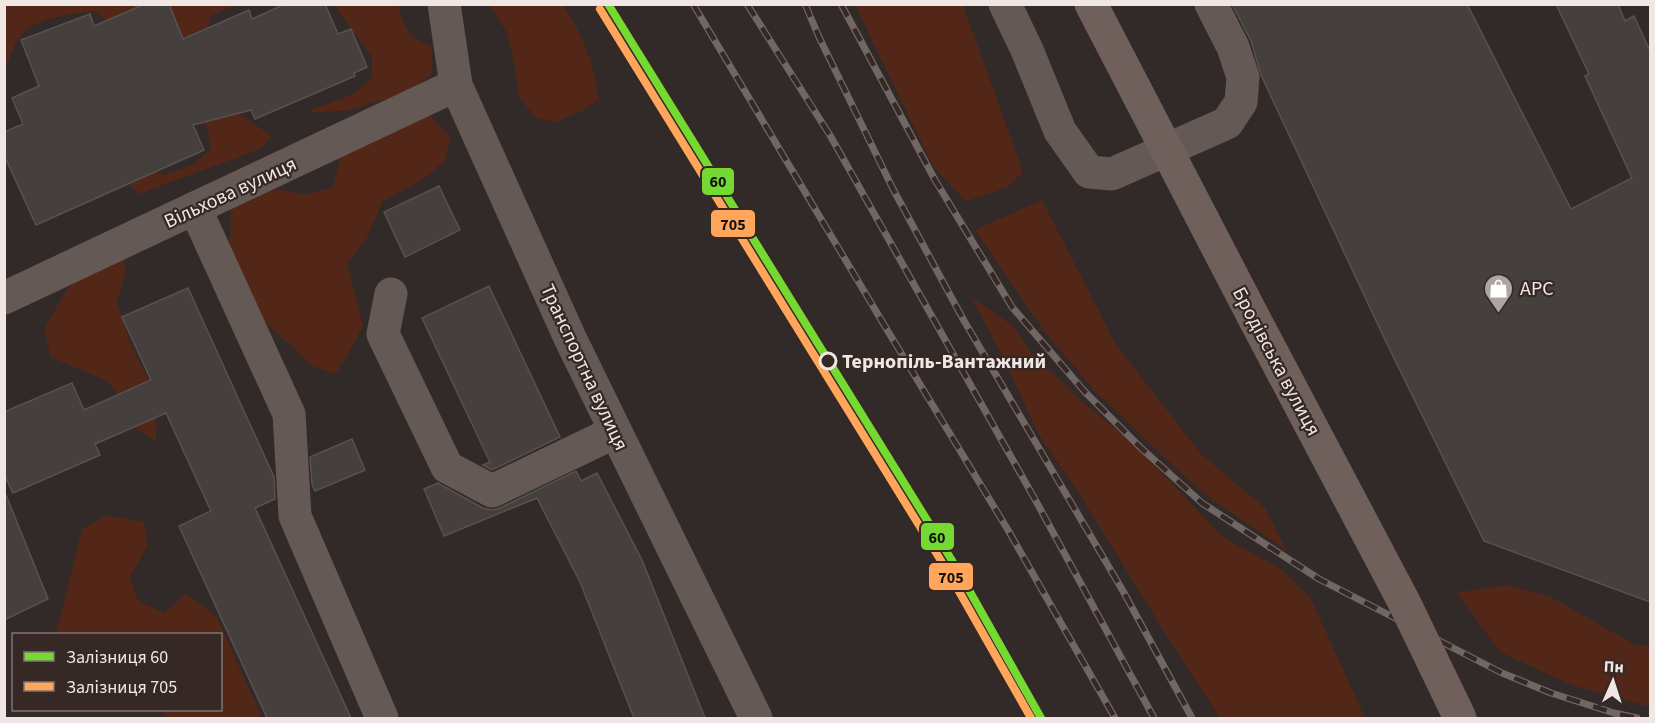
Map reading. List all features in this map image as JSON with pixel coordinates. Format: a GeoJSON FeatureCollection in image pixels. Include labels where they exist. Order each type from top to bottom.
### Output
{"type":"FeatureCollection","features":[{"type":"Feature","properties":{"kind":"main road","name":"Бродівська вулиця"},"geometry":{"type":"LineString","coordinates":[[1091,4],[1248,308],[1404,602],[1460,718]]}},
{"type":"Feature","properties":{"kind":"street","name":"Транспортна вулиця"},"geometry":{"type":"LineString","coordinates":[[444,4],[456,86],[570,338],[756,718]]}},
{"type":"Feature","properties":{"kind":"street"},"geometry":{"type":"LineString","coordinates":[[1005,4],[1027,50],[1060,131],[1089,172],[1112,174],[1227,123],[1241,102],[1243,77],[1233,47],[1211,4]]}},
{"type":"Feature","properties":{"kind":"street","name":"Вільхова вулиця"},"geometry":{"type":"LineString","coordinates":[[4,298],[456,86]]}},
{"type":"Feature","properties":{"kind":"street"},"geometry":{"type":"LineString","coordinates":[[195,208],[289,414],[295,516],[382,718]]}},
{"type":"Feature","properties":{"kind":"street"},"geometry":{"type":"LineString","coordinates":[[391,294],[383,334],[447,467],[492,491],[615,432]]}},
{"type":"Feature","properties":{"kind":"shaded area"},"geometry":{"type":"Polygon","coordinates":[[[5,5],[240,5],[209,17],[208,38],[218,60],[113,27],[96,11],[40,22],[24,32],[18,39],[5,66],[5,5]]]}},
{"type":"Feature","properties":{"kind":"shaded area"},"geometry":{"type":"Polygon","coordinates":[[[334,5],[397,5],[410,36],[432,47],[432,73],[412,91],[345,111],[306,112],[356,93],[372,77],[372,57],[334,5]]]}},
{"type":"Feature","properties":{"kind":"shaded area"},"geometry":{"type":"Polygon","coordinates":[[[489,5],[563,5],[587,50],[599,99],[582,111],[556,122],[536,118],[519,97],[514,62],[506,31],[489,5]]]}},
{"type":"Feature","properties":{"kind":"shaded area"},"geometry":{"type":"Polygon","coordinates":[[[855,5],[963,5],[1023,172],[1008,187],[966,201],[933,166],[855,5]]]}},
{"type":"Feature","properties":{"kind":"shaded area"},"geometry":{"type":"Polygon","coordinates":[[[193,103],[230,108],[272,136],[260,149],[139,194],[121,177],[153,171],[165,175],[193,165],[211,149],[207,128],[193,103]]]}},
{"type":"Feature","properties":{"kind":"shaded area"},"geometry":{"type":"Polygon","coordinates":[[[404,104],[431,117],[450,137],[445,161],[420,181],[383,201],[366,240],[347,263],[363,326],[335,374],[312,366],[256,313],[229,259],[231,223],[229,202],[271,188],[305,195],[333,187],[340,158],[404,104]]]}},
{"type":"Feature","properties":{"kind":"shaded area"},"geometry":{"type":"Polygon","coordinates":[[[1042,200],[1115,343],[1201,454],[1265,508],[1286,550],[1206,495],[1095,391],[1045,332],[975,230],[1042,200]]]}},
{"type":"Feature","properties":{"kind":"shaded area"},"geometry":{"type":"Polygon","coordinates":[[[124,254],[125,275],[117,302],[132,348],[155,392],[156,441],[134,427],[123,400],[107,381],[51,357],[44,330],[74,280],[124,254]]]}},
{"type":"Feature","properties":{"kind":"shaded area"},"geometry":{"type":"Polygon","coordinates":[[[971,297],[1013,326],[1030,351],[1079,399],[1135,445],[1224,538],[1281,569],[1311,599],[1365,718],[1220,718],[1080,495],[1039,435],[1001,353],[971,297]]]}},
{"type":"Feature","properties":{"kind":"shaded area"},"geometry":{"type":"Polygon","coordinates":[[[106,516],[144,522],[148,545],[130,577],[138,601],[164,613],[186,594],[217,617],[262,718],[163,718],[166,711],[222,711],[222,633],[56,633],[82,529],[106,516]]]}},
{"type":"Feature","properties":{"kind":"shaded area"},"geometry":{"type":"Polygon","coordinates":[[[1507,585],[1551,597],[1635,645],[1650,646],[1650,707],[1572,685],[1500,652],[1457,593],[1507,585]]]}},
{"type":"Feature","properties":{"kind":"building"},"geometry":{"type":"Polygon","coordinates":[[[145,4],[169,4],[183,39],[249,10],[252,19],[285,4],[325,4],[338,34],[351,29],[367,67],[354,73],[355,76],[255,119],[251,110],[193,125],[204,150],[36,225],[4,155],[4,132],[23,124],[12,98],[39,86],[21,40],[90,14],[94,26],[145,4]]]}},
{"type":"Feature","properties":{"kind":"building","name":"АРС"},"geometry":{"type":"Polygon","coordinates":[[[1232,4],[1467,4],[1571,209],[1632,178],[1585,76],[1589,74],[1556,4],[1618,4],[1625,21],[1634,16],[1650,51],[1650,602],[1484,541],[1387,344],[1261,75],[1251,41],[1232,4]]]}},
{"type":"Feature","properties":{"kind":"building"},"geometry":{"type":"Polygon","coordinates":[[[439,186],[460,230],[405,257],[384,212],[439,186]]]}},
{"type":"Feature","properties":{"kind":"building"},"geometry":{"type":"Polygon","coordinates":[[[489,286],[560,437],[492,470],[483,465],[490,462],[422,318],[489,286]]]}},
{"type":"Feature","properties":{"kind":"building"},"geometry":{"type":"Polygon","coordinates":[[[188,288],[274,477],[275,499],[255,508],[351,718],[267,718],[179,526],[211,511],[166,413],[95,444],[100,455],[13,493],[4,474],[4,412],[72,383],[84,410],[151,380],[122,317],[188,288]]]}},
{"type":"Feature","properties":{"kind":"building"},"geometry":{"type":"Polygon","coordinates":[[[352,439],[365,470],[315,491],[312,484],[310,457],[352,439]]]}},
{"type":"Feature","properties":{"kind":"building"},"geometry":{"type":"Polygon","coordinates":[[[576,471],[581,481],[597,473],[642,560],[705,718],[634,718],[580,582],[537,498],[444,536],[424,489],[438,483],[483,508],[492,510],[576,471]]]}},
{"type":"Feature","properties":{"kind":"building"},"geometry":{"type":"Polygon","coordinates":[[[6,495],[48,599],[4,620],[4,496],[6,495]]]}},
{"type":"Feature","properties":{"kind":"railway"},"geometry":{"type":"LineString","coordinates":[[693,4],[1008,530],[1115,718]]}},
{"type":"Feature","properties":{"kind":"railway"},"geometry":{"type":"LineString","coordinates":[[747,4],[831,137],[1037,503],[1154,718]]}},
{"type":"Feature","properties":{"kind":"railway"},"geometry":{"type":"LineString","coordinates":[[805,4],[893,189],[963,319],[1123,591],[1192,718]]}},
{"type":"Feature","properties":{"kind":"railway"},"geometry":{"type":"LineString","coordinates":[[841,4],[935,180],[1012,307],[1085,392],[1141,448],[1202,503],[1319,579],[1502,673],[1551,693],[1637,718]]}},
{"type":"Feature","properties":{"kind":"rail line","name":"60"},"geometry":{"type":"LineString","coordinates":[[608,4],[956,567],[1041,718]]}},
{"type":"Feature","properties":{"kind":"rail line","name":"705"},"geometry":{"type":"LineString","coordinates":[[600,9],[948,572],[1031,718]]}},
{"type":"Feature","properties":{"kind":"place","name":"АРС"},"geometry":{"type":"Point","coordinates":[1499,314]}},
{"type":"Feature","properties":{"kind":"place","name":"Тернопіль-Вантажний"},"geometry":{"type":"Point","coordinates":[828,361]}}]}
